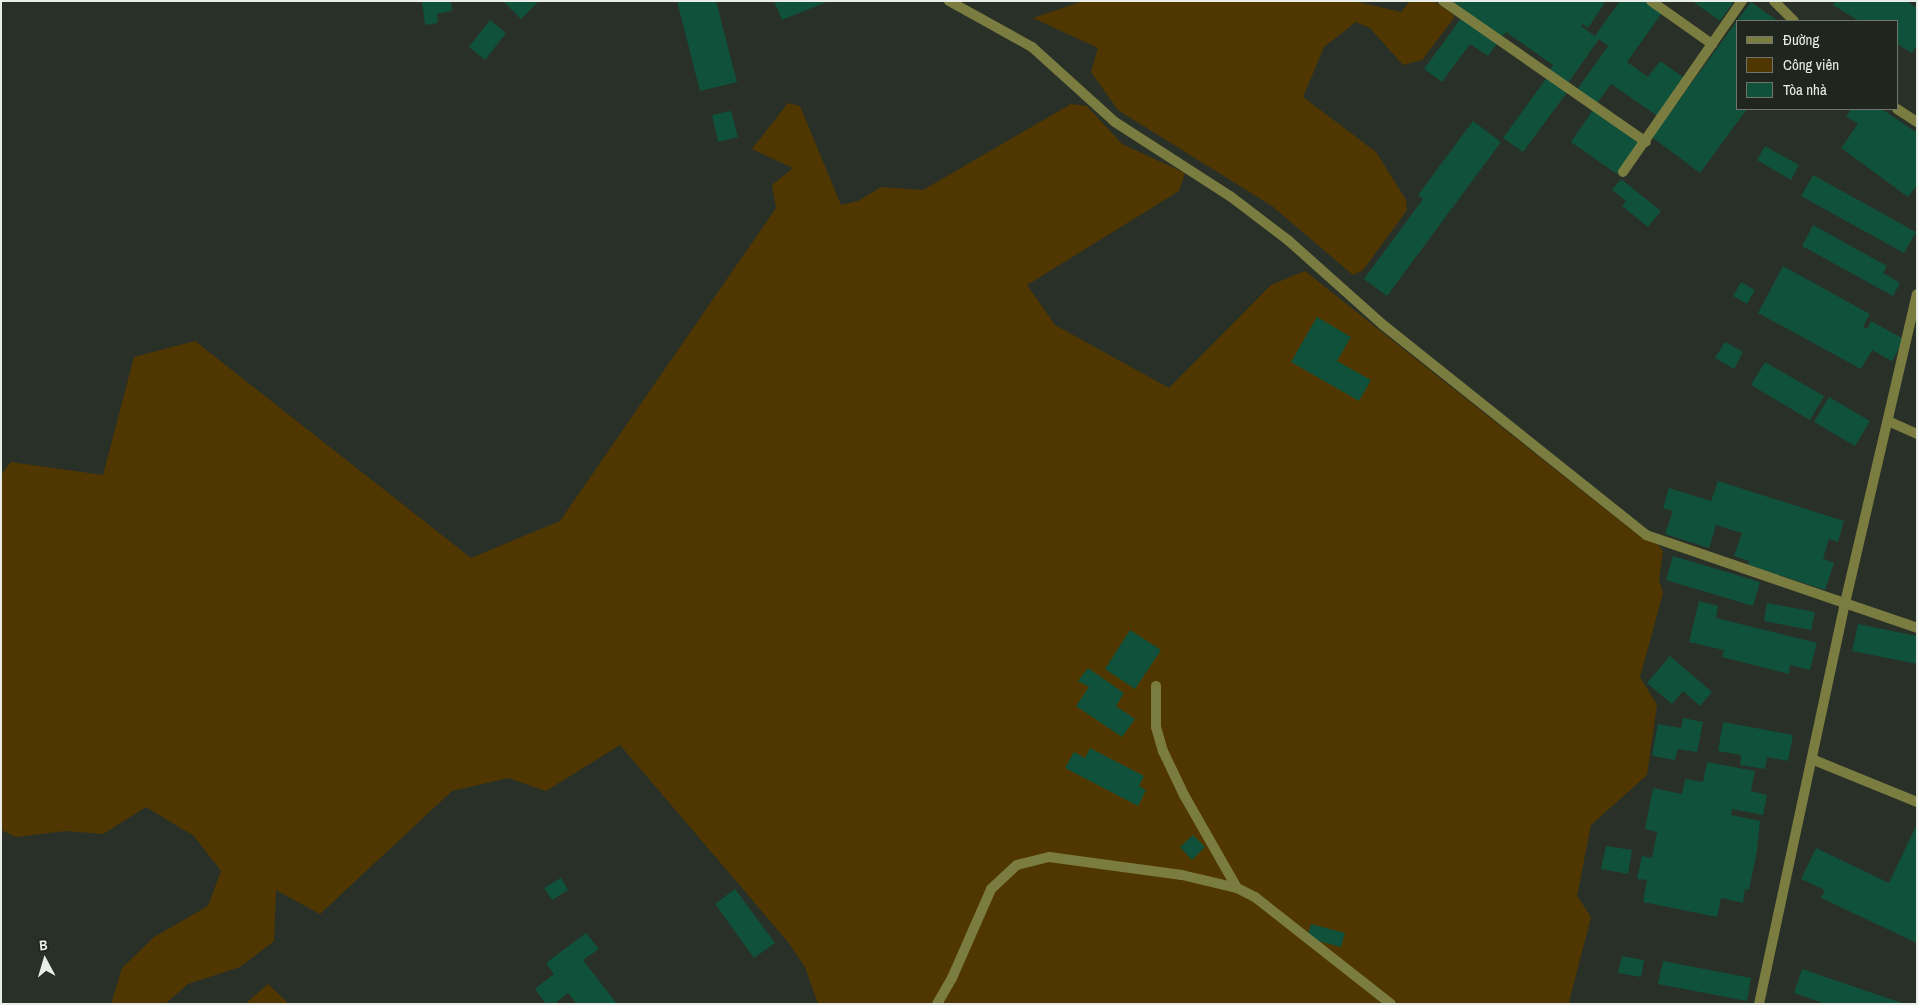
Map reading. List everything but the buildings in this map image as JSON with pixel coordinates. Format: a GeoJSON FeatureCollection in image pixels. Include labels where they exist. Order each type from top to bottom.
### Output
{"type":"FeatureCollection","features":[{"type":"Feature","properties":{"kind":"street"},"geometry":{"type":"LineString","coordinates":[[949,1],[1032,47],[1115,122],[1245,207],[1289,241],[1382,324],[1646,535],[1917,628]]}},
{"type":"Feature","properties":{"kind":"street"},"geometry":{"type":"LineString","coordinates":[[1443,1],[1646,142]]}},
{"type":"Feature","properties":{"kind":"street"},"geometry":{"type":"LineString","coordinates":[[1650,1],[1712,44]]}},
{"type":"Feature","properties":{"kind":"street"},"geometry":{"type":"LineString","coordinates":[[1622,172],[1646,142],[1742,1]]}},
{"type":"Feature","properties":{"kind":"street"},"geometry":{"type":"LineString","coordinates":[[1774,1],[1793,20]]}},
{"type":"Feature","properties":{"kind":"street"},"geometry":{"type":"LineString","coordinates":[[1898,110],[1917,122]]}},
{"type":"Feature","properties":{"kind":"street"},"geometry":{"type":"LineString","coordinates":[[1759,1004],[1814,760],[1845,603],[1917,294]]}},
{"type":"Feature","properties":{"kind":"street"},"geometry":{"type":"LineString","coordinates":[[1888,421],[1917,434]]}},
{"type":"Feature","properties":{"kind":"street"},"geometry":{"type":"LineString","coordinates":[[1156,686],[1156,727],[1163,751],[1184,795],[1237,888]]}},
{"type":"Feature","properties":{"kind":"street"},"geometry":{"type":"LineString","coordinates":[[1814,760],[1917,802]]}},
{"type":"Feature","properties":{"kind":"street"},"geometry":{"type":"LineString","coordinates":[[937,1004],[948,985],[991,889],[1006,873],[1033,859],[1049,857],[1182,874],[1237,888],[1255,897],[1391,1004]]}},
{"type":"Feature","properties":{"kind":"green space"},"geometry":{"type":"Polygon","coordinates":[[[1083,1],[1354,1],[1401,12],[1410,1],[1433,1],[1453,14],[1454,18],[1422,60],[1403,65],[1370,28],[1356,22],[1324,47],[1303,97],[1376,152],[1406,200],[1407,210],[1363,270],[1353,275],[1272,206],[1118,110],[1091,72],[1098,48],[1033,18],[1083,1]]]}},
{"type":"Feature","properties":{"kind":"green space"},"geometry":{"type":"Polygon","coordinates":[[[788,103],[800,106],[841,205],[858,201],[881,187],[923,190],[1071,104],[1087,106],[1122,144],[1185,173],[1179,191],[1027,285],[1055,325],[1169,388],[1271,285],[1305,271],[1643,539],[1657,543],[1663,551],[1659,580],[1663,593],[1640,677],[1657,705],[1647,775],[1591,825],[1577,896],[1591,917],[1569,1002],[1576,1004],[818,1004],[805,967],[788,942],[620,745],[546,791],[508,778],[452,791],[320,914],[276,890],[274,941],[240,967],[188,984],[165,1004],[111,1004],[122,968],[154,937],[208,906],[221,871],[194,836],[146,807],[103,834],[66,831],[16,837],[1,830],[1,475],[11,462],[103,475],[134,357],[195,341],[471,558],[560,521],[776,208],[772,185],[793,168],[752,149],[788,103]]]}},
{"type":"Feature","properties":{"kind":"green space"},"geometry":{"type":"Polygon","coordinates":[[[268,984],[289,1004],[245,1004],[268,984]]]}}]}
